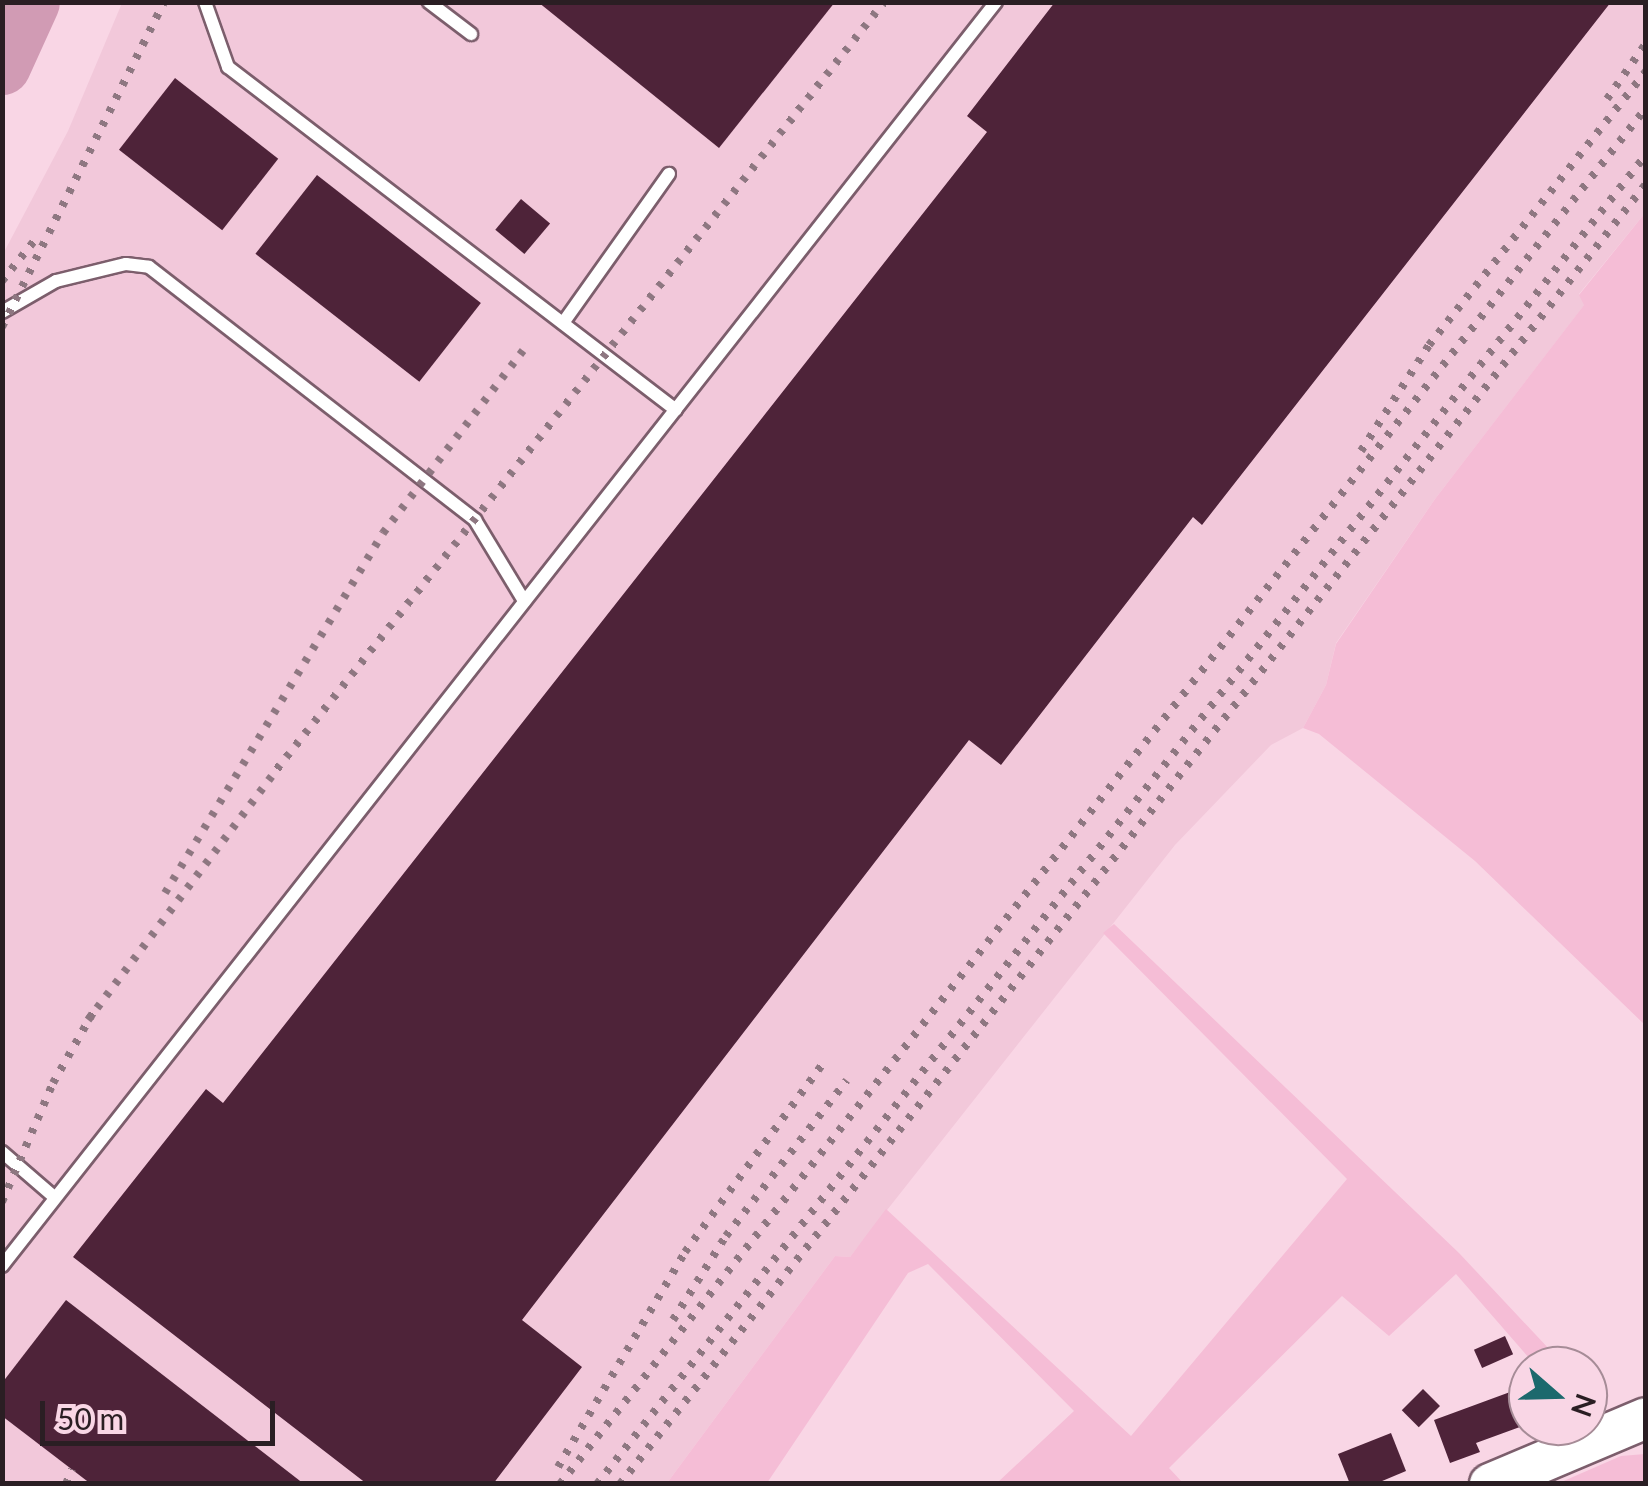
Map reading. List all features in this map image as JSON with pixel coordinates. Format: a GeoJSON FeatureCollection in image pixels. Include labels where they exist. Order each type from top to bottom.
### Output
{"type":"FeatureCollection","features":[{"type":"Feature","properties":{"kind":"main road"},"geometry":{"type":"LineString","coordinates":[[1490,1484],[1646,1418]]}},
{"type":"Feature","properties":{"kind":"lane"},"geometry":{"type":"LineString","coordinates":[[205,2],[228,67],[676,410]]}},
{"type":"Feature","properties":{"kind":"lane"},"geometry":{"type":"LineString","coordinates":[[428,2],[471,34]]}},
{"type":"Feature","properties":{"kind":"lane"},"geometry":{"type":"LineString","coordinates":[[2,1266],[52,1196],[996,2]]}},
{"type":"Feature","properties":{"kind":"lane"},"geometry":{"type":"LineString","coordinates":[[563,323],[668,174]]}},
{"type":"Feature","properties":{"kind":"lane"},"geometry":{"type":"LineString","coordinates":[[2,312],[56,281],[126,264],[148,267],[475,520],[524,601]]}},
{"type":"Feature","properties":{"kind":"lane"},"geometry":{"type":"LineString","coordinates":[[2,1152],[52,1196]]}},
{"type":"Feature","properties":{"kind":"shaded area"},"geometry":{"type":"Polygon","coordinates":[[[122,3],[1645,3],[1645,213],[1579,294],[1585,304],[1435,499],[1336,643],[1326,685],[1303,728],[1271,745],[1175,845],[850,1257],[835,1256],[667,1483],[3,1484],[3,254],[68,131],[122,3]]]}},
{"type":"Feature","properties":{"kind":"shaded area"},"geometry":{"type":"Polygon","coordinates":[[[1645,213],[1645,1025],[1475,861],[1319,734],[1303,728],[1326,685],[1336,644],[1435,499],[1584,305],[1579,295],[1645,213]]]}},
{"type":"Feature","properties":{"kind":"shaded area"},"geometry":{"type":"Polygon","coordinates":[[[1114,924],[1459,1253],[1546,1346],[1519,1346],[1456,1274],[1389,1336],[1342,1296],[1169,1468],[1183,1483],[997,1483],[1074,1411],[928,1264],[908,1273],[767,1483],[667,1483],[835,1256],[850,1257],[886,1209],[1131,1436],[1347,1179],[1103,933],[1114,924]]]}},
{"type":"Feature","properties":{"kind":"shaded area"},"geometry":{"type":"Polygon","coordinates":[[[1645,1454],[1645,1483],[1559,1483],[1621,1456],[1645,1454]]]}},
{"type":"Feature","properties":{"kind":"building"},"geometry":{"type":"Polygon","coordinates":[[[538,2],[835,2],[719,148],[538,2]]]}},
{"type":"Feature","properties":{"kind":"building"},"geometry":{"type":"Polygon","coordinates":[[[1055,2],[1611,2],[1202,525],[1193,517],[1001,765],[969,740],[522,1320],[582,1367],[493,1484],[367,1484],[73,1257],[206,1089],[223,1103],[987,132],[967,116],[1055,2]]]}},
{"type":"Feature","properties":{"kind":"building"},"geometry":{"type":"Polygon","coordinates":[[[175,78],[278,159],[222,230],[119,150],[175,78]]]}},
{"type":"Feature","properties":{"kind":"building"},"geometry":{"type":"Polygon","coordinates":[[[317,175],[481,303],[419,382],[255,254],[317,175]]]}},
{"type":"Feature","properties":{"kind":"building"},"geometry":{"type":"Polygon","coordinates":[[[521,199],[550,223],[524,254],[495,230],[521,199]]]}},
{"type":"Feature","properties":{"kind":"building"},"geometry":{"type":"Polygon","coordinates":[[[66,1300],[304,1484],[91,1484],[2,1416],[2,1383],[66,1300]]]}},
{"type":"Feature","properties":{"kind":"building"},"geometry":{"type":"Polygon","coordinates":[[[1505,1336],[1508,1357],[1482,1368],[1474,1350],[1505,1336]]]}},
{"type":"Feature","properties":{"kind":"building"},"geometry":{"type":"Polygon","coordinates":[[[1423,1389],[1440,1406],[1419,1427],[1402,1410],[1423,1389]]]}},
{"type":"Feature","properties":{"kind":"building"},"geometry":{"type":"Polygon","coordinates":[[[1508,1393],[1508,1431],[1476,1443],[1480,1452],[1450,1463],[1434,1420],[1508,1393]]]}},
{"type":"Feature","properties":{"kind":"building"},"geometry":{"type":"Polygon","coordinates":[[[1391,1433],[1406,1471],[1375,1484],[1350,1484],[1338,1454],[1391,1433]]]}},
{"type":"Feature","properties":{"kind":"waterway"},"geometry":{"type":"LineString","coordinates":[[2,66],[31,2]]}},
{"type":"Feature","properties":{"kind":"railway"},"geometry":{"type":"LineString","coordinates":[[2,327],[164,2]]}},
{"type":"Feature","properties":{"kind":"railway"},"geometry":{"type":"LineString","coordinates":[[88,1020],[277,769],[884,2]]}},
{"type":"Feature","properties":{"kind":"railway"},"geometry":{"type":"LineString","coordinates":[[1607,99],[1646,43]]}},
{"type":"Feature","properties":{"kind":"railway"},"geometry":{"type":"LineString","coordinates":[[1361,451],[1429,345],[1646,71]]}},
{"type":"Feature","properties":{"kind":"railway"},"geometry":{"type":"LineString","coordinates":[[560,1484],[1646,108]]}},
{"type":"Feature","properties":{"kind":"railway"},"geometry":{"type":"LineString","coordinates":[[597,1484],[1646,155]]}},
{"type":"Feature","properties":{"kind":"railway"},"geometry":{"type":"LineString","coordinates":[[620,1484],[1646,184]]}},
{"type":"Feature","properties":{"kind":"railway"},"geometry":{"type":"LineString","coordinates":[[2,281],[34,241]]}},
{"type":"Feature","properties":{"kind":"railway"},"geometry":{"type":"LineString","coordinates":[[165,893],[383,533],[524,349]]}},
{"type":"Feature","properties":{"kind":"railway"},"geometry":{"type":"LineString","coordinates":[[2,1202],[53,1083],[95,1009]]}},
{"type":"Feature","properties":{"kind":"railway"},"geometry":{"type":"LineString","coordinates":[[558,1467],[685,1252],[826,1059]]}},
{"type":"Feature","properties":{"kind":"railway"},"geometry":{"type":"LineString","coordinates":[[673,1320],[726,1236],[847,1080]]}},
{"type":"Feature","properties":{"kind":"railway"},"geometry":{"type":"LineString","coordinates":[[66,1484],[72,1469]]}}]}
